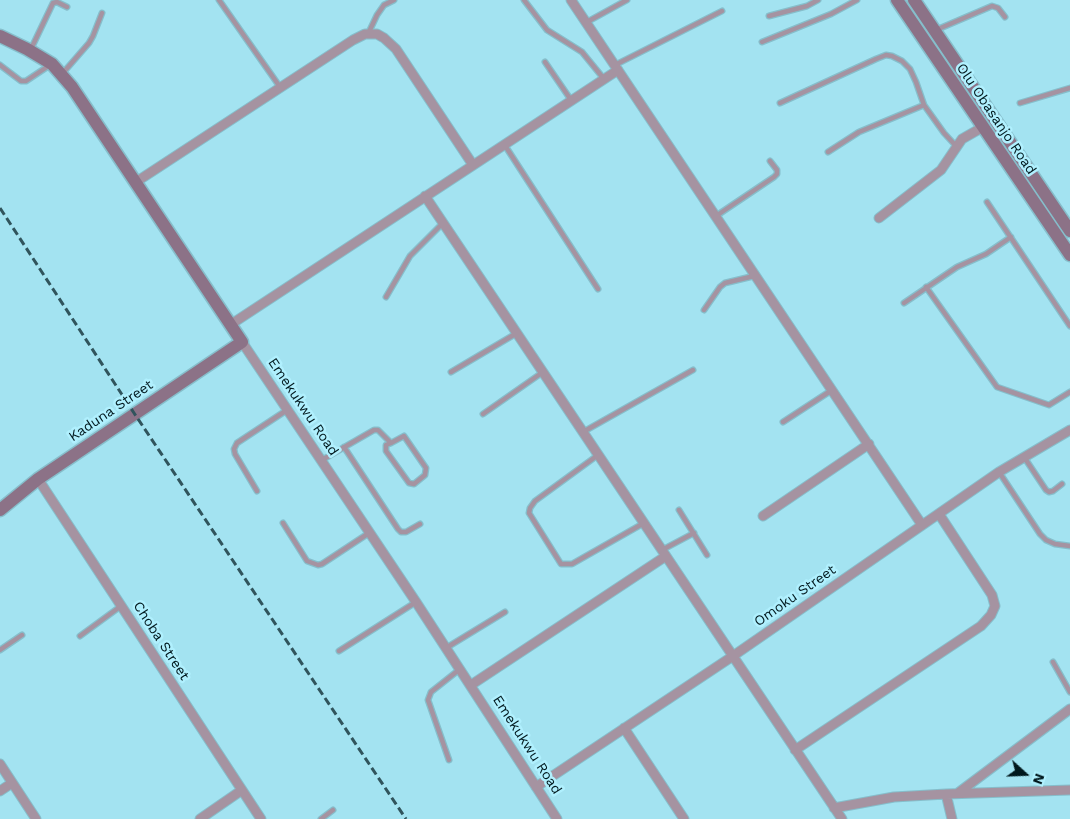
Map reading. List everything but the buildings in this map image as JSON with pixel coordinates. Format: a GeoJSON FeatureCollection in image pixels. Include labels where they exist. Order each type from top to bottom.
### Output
{"type":"FeatureCollection","features":[{"type":"Feature","properties":{"kind":"street"},"geometry":{"type":"LineString","coordinates":[[571,0],[922,525]]}},
{"type":"Feature","properties":{"kind":"street","name":"Olu Obasanjo Road"},"geometry":{"type":"LineString","coordinates":[[897,0],[1070,255]]}},
{"type":"Feature","properties":{"kind":"street","name":"Olu Obasanjo Road"},"geometry":{"type":"LineString","coordinates":[[914,0],[1070,231]]}},
{"type":"Feature","properties":{"kind":"street"},"geometry":{"type":"LineString","coordinates":[[136,182],[364,34],[377,34],[396,49],[473,165]]}},
{"type":"Feature","properties":{"kind":"street","name":"Emekukwu Road"},"geometry":{"type":"LineString","coordinates":[[0,36],[52,64],[90,114],[416,602],[558,819]]}},
{"type":"Feature","properties":{"kind":"street"},"geometry":{"type":"LineString","coordinates":[[230,325],[604,79],[617,67]]}},
{"type":"Feature","properties":{"kind":"street"},"geometry":{"type":"LineString","coordinates":[[879,218],[941,170],[962,139],[983,127]]}},
{"type":"Feature","properties":{"kind":"street"},"geometry":{"type":"LineString","coordinates":[[425,196],[842,819]]}},
{"type":"Feature","properties":{"kind":"street","name":"Kaduna Street"},"geometry":{"type":"LineString","coordinates":[[0,510],[38,479],[242,342]]}},
{"type":"Feature","properties":{"kind":"street","name":"Omoku Street"},"geometry":{"type":"LineString","coordinates":[[536,787],[733,656],[999,472],[1070,430]]}},
{"type":"Feature","properties":{"kind":"street"},"geometry":{"type":"LineString","coordinates":[[763,516],[868,444]]}},
{"type":"Feature","properties":{"kind":"street","name":"Choba Street"},"geometry":{"type":"LineString","coordinates":[[38,479],[261,819]]}},
{"type":"Feature","properties":{"kind":"street"},"geometry":{"type":"LineString","coordinates":[[795,750],[972,631],[992,615],[996,606],[992,594],[938,514]]}},
{"type":"Feature","properties":{"kind":"street"},"geometry":{"type":"LineString","coordinates":[[471,686],[664,553]]}},
{"type":"Feature","properties":{"kind":"street"},"geometry":{"type":"LineString","coordinates":[[958,794],[1070,709]]}},
{"type":"Feature","properties":{"kind":"street"},"geometry":{"type":"LineString","coordinates":[[624,728],[684,819]]}},
{"type":"Feature","properties":{"kind":"street"},"geometry":{"type":"LineString","coordinates":[[0,764],[36,819]]}},
{"type":"Feature","properties":{"kind":"street"},"geometry":{"type":"LineString","coordinates":[[0,790],[12,783]]}},
{"type":"Feature","properties":{"kind":"street"},"geometry":{"type":"LineString","coordinates":[[200,819],[242,790]]}},
{"type":"Feature","properties":{"kind":"street"},"geometry":{"type":"LineString","coordinates":[[834,808],[894,797],[1070,790]]}},
{"type":"Feature","properties":{"kind":"street"},"geometry":{"type":"LineString","coordinates":[[946,794],[952,819]]}},
{"type":"Feature","properties":{"kind":"lane"},"geometry":{"type":"LineString","coordinates":[[219,0],[280,87]]}},
{"type":"Feature","properties":{"kind":"lane"},"geometry":{"type":"LineString","coordinates":[[368,34],[384,5],[394,0]]}},
{"type":"Feature","properties":{"kind":"lane"},"geometry":{"type":"LineString","coordinates":[[524,0],[547,30],[582,52],[604,79]]}},
{"type":"Feature","properties":{"kind":"lane"},"geometry":{"type":"LineString","coordinates":[[586,22],[627,0]]}},
{"type":"Feature","properties":{"kind":"lane"},"geometry":{"type":"LineString","coordinates":[[769,16],[807,6],[818,0]]}},
{"type":"Feature","properties":{"kind":"lane"},"geometry":{"type":"LineString","coordinates":[[762,42],[831,14],[857,0]]}},
{"type":"Feature","properties":{"kind":"lane"},"geometry":{"type":"LineString","coordinates":[[30,51],[53,3],[57,2],[68,7]]}},
{"type":"Feature","properties":{"kind":"lane"},"geometry":{"type":"LineString","coordinates":[[934,31],[992,6],[998,8],[1005,17]]}},
{"type":"Feature","properties":{"kind":"lane"},"geometry":{"type":"LineString","coordinates":[[617,67],[722,11]]}},
{"type":"Feature","properties":{"kind":"lane"},"geometry":{"type":"LineString","coordinates":[[61,75],[89,43],[102,13]]}},
{"type":"Feature","properties":{"kind":"lane"},"geometry":{"type":"LineString","coordinates":[[780,103],[886,55],[892,56],[902,61],[910,69],[924,105],[956,146]]}},
{"type":"Feature","properties":{"kind":"lane"},"geometry":{"type":"LineString","coordinates":[[545,62],[572,100]]}},
{"type":"Feature","properties":{"kind":"lane"},"geometry":{"type":"LineString","coordinates":[[0,65],[21,81],[26,81],[52,64]]}},
{"type":"Feature","properties":{"kind":"lane"},"geometry":{"type":"LineString","coordinates":[[1020,103],[1070,88]]}},
{"type":"Feature","properties":{"kind":"lane"},"geometry":{"type":"LineString","coordinates":[[828,152],[859,132],[924,105]]}},
{"type":"Feature","properties":{"kind":"lane"},"geometry":{"type":"LineString","coordinates":[[504,144],[598,289]]}},
{"type":"Feature","properties":{"kind":"lane"},"geometry":{"type":"LineString","coordinates":[[716,216],[774,177],[777,170],[770,160]]}},
{"type":"Feature","properties":{"kind":"lane"},"geometry":{"type":"LineString","coordinates":[[987,202],[1070,326]]}},
{"type":"Feature","properties":{"kind":"lane"},"geometry":{"type":"LineString","coordinates":[[386,297],[410,256],[443,223]]}},
{"type":"Feature","properties":{"kind":"lane"},"geometry":{"type":"LineString","coordinates":[[904,303],[926,287],[967,262],[986,254],[1011,237]]}},
{"type":"Feature","properties":{"kind":"lane"},"geometry":{"type":"LineString","coordinates":[[704,310],[720,287],[726,282],[756,275]]}},
{"type":"Feature","properties":{"kind":"lane"},"geometry":{"type":"LineString","coordinates":[[926,287],[998,387],[1050,405],[1070,392]]}},
{"type":"Feature","properties":{"kind":"lane"},"geometry":{"type":"LineString","coordinates":[[451,372],[517,333]]}},
{"type":"Feature","properties":{"kind":"lane"},"geometry":{"type":"LineString","coordinates":[[583,432],[693,370]]}},
{"type":"Feature","properties":{"kind":"lane"},"geometry":{"type":"LineString","coordinates":[[483,414],[543,372]]}},
{"type":"Feature","properties":{"kind":"lane"},"geometry":{"type":"LineString","coordinates":[[783,422],[832,390]]}},
{"type":"Feature","properties":{"kind":"lane"},"geometry":{"type":"LineString","coordinates":[[257,491],[235,454],[234,448],[237,443],[287,410]]}},
{"type":"Feature","properties":{"kind":"lane"},"geometry":{"type":"LineString","coordinates":[[321,461],[374,430],[378,430],[391,442]]}},
{"type":"Feature","properties":{"kind":"lane"},"geometry":{"type":"LineString","coordinates":[[404,436],[426,468],[425,476],[414,484],[408,483],[386,451],[386,446],[391,442],[404,436]]}},
{"type":"Feature","properties":{"kind":"lane"},"geometry":{"type":"LineString","coordinates":[[344,447],[398,529],[401,532],[406,532],[420,524]]}},
{"type":"Feature","properties":{"kind":"lane"},"geometry":{"type":"LineString","coordinates":[[598,455],[535,501],[530,508],[529,513],[561,564],[572,564],[644,523]]}},
{"type":"Feature","properties":{"kind":"lane"},"geometry":{"type":"LineString","coordinates":[[1024,457],[1046,490],[1049,492],[1062,484]]}},
{"type":"Feature","properties":{"kind":"lane"},"geometry":{"type":"LineString","coordinates":[[999,472],[1040,534],[1051,542],[1070,546]]}},
{"type":"Feature","properties":{"kind":"lane"},"geometry":{"type":"LineString","coordinates":[[679,510],[707,555]]}},
{"type":"Feature","properties":{"kind":"lane"},"geometry":{"type":"LineString","coordinates":[[283,523],[308,561],[318,565],[369,533]]}},
{"type":"Feature","properties":{"kind":"lane"},"geometry":{"type":"LineString","coordinates":[[664,553],[694,533]]}},
{"type":"Feature","properties":{"kind":"lane"},"geometry":{"type":"LineString","coordinates":[[339,651],[416,602]]}},
{"type":"Feature","properties":{"kind":"lane"},"geometry":{"type":"LineString","coordinates":[[80,636],[121,606]]}},
{"type":"Feature","properties":{"kind":"lane"},"geometry":{"type":"LineString","coordinates":[[446,648],[506,612]]}},
{"type":"Feature","properties":{"kind":"lane"},"geometry":{"type":"LineString","coordinates":[[0,650],[22,635]]}},
{"type":"Feature","properties":{"kind":"lane"},"geometry":{"type":"LineString","coordinates":[[1053,662],[1070,692]]}},
{"type":"Feature","properties":{"kind":"lane"},"geometry":{"type":"LineString","coordinates":[[449,760],[428,700],[431,692],[460,669]]}},
{"type":"Feature","properties":{"kind":"lane"},"geometry":{"type":"LineString","coordinates":[[321,819],[334,810]]}},
{"type":"Feature","properties":{"kind":"railway"},"geometry":{"type":"LineString","coordinates":[[0,208],[134,413],[406,819]]}}]}
